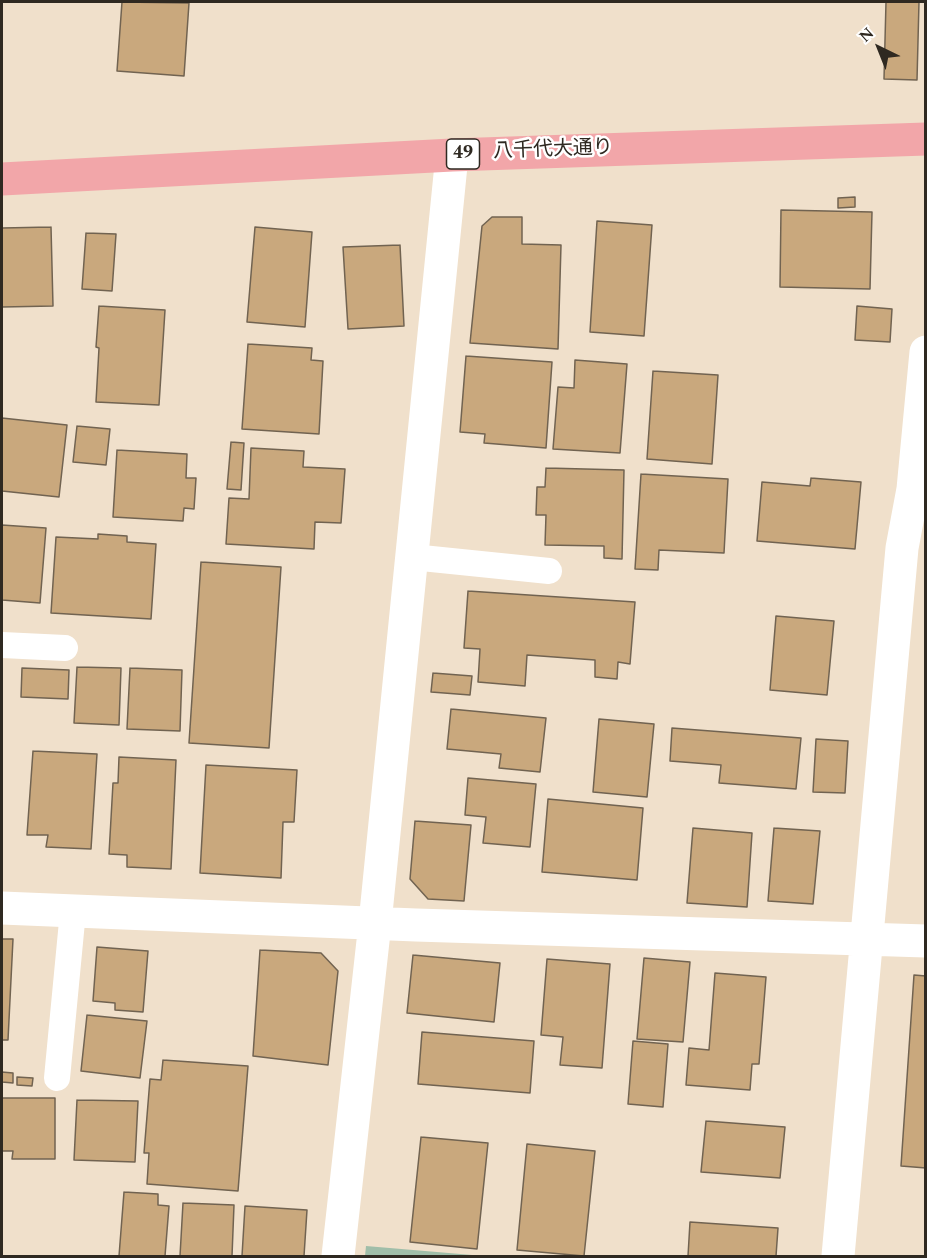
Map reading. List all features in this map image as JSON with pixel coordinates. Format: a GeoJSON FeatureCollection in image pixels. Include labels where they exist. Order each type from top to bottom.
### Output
{"type":"FeatureCollection","features":[{"type":"Feature","properties":{"kind":"main road","name":"八千代大通り"},"geometry":{"type":"LineString","coordinates":[[2,179],[452,154],[926,139]]}},
{"type":"Feature","properties":{"kind":"street"},"geometry":{"type":"LineString","coordinates":[[338,1257],[375,923],[452,154]]}},
{"type":"Feature","properties":{"kind":"street"},"geometry":{"type":"LineString","coordinates":[[838,1257],[867,939],[914,548],[913,489],[926,352]]}},
{"type":"Feature","properties":{"kind":"street"},"geometry":{"type":"LineString","coordinates":[[2,908],[926,941]]}},
{"type":"Feature","properties":{"kind":"lane"},"geometry":{"type":"LineString","coordinates":[[412,557],[549,571]]}},
{"type":"Feature","properties":{"kind":"lane"},"geometry":{"type":"LineString","coordinates":[[2,645],[65,648]]}},
{"type":"Feature","properties":{"kind":"lane"},"geometry":{"type":"LineString","coordinates":[[57,1078],[73,911]]}},
{"type":"Feature","properties":{"kind":"green space"},"geometry":{"type":"Polygon","coordinates":[[[366,1246],[484,1256],[365,1256],[366,1246]]]}},
{"type":"Feature","properties":{"kind":"building"},"geometry":{"type":"Polygon","coordinates":[[[122,2],[189,3],[184,76],[117,71],[122,2]]]}},
{"type":"Feature","properties":{"kind":"building"},"geometry":{"type":"Polygon","coordinates":[[[886,2],[919,2],[917,80],[884,79],[886,2]]]}},
{"type":"Feature","properties":{"kind":"building"},"geometry":{"type":"Polygon","coordinates":[[[855,197],[855,207],[838,208],[838,198],[855,197]]]}},
{"type":"Feature","properties":{"kind":"building"},"geometry":{"type":"Polygon","coordinates":[[[781,210],[872,212],[870,289],[780,287],[781,210]]]}},
{"type":"Feature","properties":{"kind":"building"},"geometry":{"type":"Polygon","coordinates":[[[492,217],[522,217],[522,244],[561,245],[558,349],[470,343],[482,226],[492,217]]]}},
{"type":"Feature","properties":{"kind":"building"},"geometry":{"type":"Polygon","coordinates":[[[597,221],[652,225],[644,336],[590,332],[597,221]]]}},
{"type":"Feature","properties":{"kind":"building"},"geometry":{"type":"Polygon","coordinates":[[[51,227],[53,306],[2,307],[2,228],[51,227]]]}},
{"type":"Feature","properties":{"kind":"building"},"geometry":{"type":"Polygon","coordinates":[[[255,227],[312,232],[305,327],[247,322],[255,227]]]}},
{"type":"Feature","properties":{"kind":"building"},"geometry":{"type":"Polygon","coordinates":[[[86,233],[116,234],[112,291],[82,289],[86,233]]]}},
{"type":"Feature","properties":{"kind":"building"},"geometry":{"type":"Polygon","coordinates":[[[400,245],[404,326],[348,329],[343,247],[400,245]]]}},
{"type":"Feature","properties":{"kind":"building"},"geometry":{"type":"Polygon","coordinates":[[[99,306],[165,310],[159,405],[96,402],[99,306]]]}},
{"type":"Feature","properties":{"kind":"building"},"geometry":{"type":"Polygon","coordinates":[[[857,306],[892,309],[890,342],[855,340],[857,306]]]}},
{"type":"Feature","properties":{"kind":"building"},"geometry":{"type":"Polygon","coordinates":[[[248,344],[312,348],[311,360],[323,361],[319,434],[242,429],[248,344]]]}},
{"type":"Feature","properties":{"kind":"building"},"geometry":{"type":"Polygon","coordinates":[[[466,356],[552,362],[546,448],[484,443],[485,434],[460,432],[466,356]]]}},
{"type":"Feature","properties":{"kind":"building"},"geometry":{"type":"Polygon","coordinates":[[[575,360],[627,364],[620,453],[553,449],[558,387],[574,388],[575,360]]]}},
{"type":"Feature","properties":{"kind":"building"},"geometry":{"type":"Polygon","coordinates":[[[653,371],[718,375],[712,464],[647,459],[653,371]]]}},
{"type":"Feature","properties":{"kind":"building"},"geometry":{"type":"Polygon","coordinates":[[[2,418],[67,425],[59,497],[2,491],[2,418]]]}},
{"type":"Feature","properties":{"kind":"building"},"geometry":{"type":"Polygon","coordinates":[[[77,426],[110,429],[106,465],[73,462],[77,426]]]}},
{"type":"Feature","properties":{"kind":"building"},"geometry":{"type":"Polygon","coordinates":[[[231,442],[244,443],[241,490],[227,489],[231,442]]]}},
{"type":"Feature","properties":{"kind":"building"},"geometry":{"type":"Polygon","coordinates":[[[251,448],[304,451],[303,467],[345,469],[341,523],[315,522],[314,549],[226,544],[229,498],[249,499],[251,448]]]}},
{"type":"Feature","properties":{"kind":"building"},"geometry":{"type":"Polygon","coordinates":[[[117,450],[187,454],[186,478],[196,478],[194,509],[184,508],[183,521],[113,517],[117,450]]]}},
{"type":"Feature","properties":{"kind":"building"},"geometry":{"type":"Polygon","coordinates":[[[546,468],[624,470],[622,559],[604,558],[604,546],[545,545],[546,515],[536,515],[537,487],[545,487],[546,468]]]}},
{"type":"Feature","properties":{"kind":"building"},"geometry":{"type":"Polygon","coordinates":[[[641,474],[728,479],[724,553],[659,550],[658,570],[635,569],[641,474]]]}},
{"type":"Feature","properties":{"kind":"building"},"geometry":{"type":"Polygon","coordinates":[[[811,478],[861,482],[855,549],[757,541],[762,482],[810,486],[811,478]]]}},
{"type":"Feature","properties":{"kind":"building"},"geometry":{"type":"Polygon","coordinates":[[[2,525],[46,528],[40,603],[2,600],[2,525]]]}},
{"type":"Feature","properties":{"kind":"building"},"geometry":{"type":"Polygon","coordinates":[[[98,534],[127,536],[127,542],[156,544],[151,619],[51,613],[56,537],[98,539],[98,534]]]}},
{"type":"Feature","properties":{"kind":"building"},"geometry":{"type":"Polygon","coordinates":[[[201,562],[281,567],[269,748],[189,743],[201,562]]]}},
{"type":"Feature","properties":{"kind":"building"},"geometry":{"type":"Polygon","coordinates":[[[468,591],[635,602],[630,664],[618,662],[617,679],[595,677],[595,660],[527,655],[525,686],[478,682],[480,649],[464,648],[468,591]]]}},
{"type":"Feature","properties":{"kind":"building"},"geometry":{"type":"Polygon","coordinates":[[[776,616],[834,621],[827,695],[770,690],[776,616]]]}},
{"type":"Feature","properties":{"kind":"building"},"geometry":{"type":"Polygon","coordinates":[[[77,667],[121,668],[119,725],[74,723],[77,667]]]}},
{"type":"Feature","properties":{"kind":"building"},"geometry":{"type":"Polygon","coordinates":[[[22,668],[69,670],[68,699],[21,697],[22,668]]]}},
{"type":"Feature","properties":{"kind":"building"},"geometry":{"type":"Polygon","coordinates":[[[130,668],[182,670],[180,731],[127,729],[130,668]]]}},
{"type":"Feature","properties":{"kind":"building"},"geometry":{"type":"Polygon","coordinates":[[[433,673],[472,676],[470,695],[431,692],[433,673]]]}},
{"type":"Feature","properties":{"kind":"building"},"geometry":{"type":"Polygon","coordinates":[[[451,709],[546,718],[540,772],[499,768],[501,754],[447,749],[451,709]]]}},
{"type":"Feature","properties":{"kind":"building"},"geometry":{"type":"Polygon","coordinates":[[[599,719],[654,724],[647,797],[593,792],[599,719]]]}},
{"type":"Feature","properties":{"kind":"building"},"geometry":{"type":"Polygon","coordinates":[[[672,728],[801,738],[796,789],[719,783],[721,765],[670,761],[672,728]]]}},
{"type":"Feature","properties":{"kind":"building"},"geometry":{"type":"Polygon","coordinates":[[[816,739],[848,741],[845,793],[813,792],[816,739]]]}},
{"type":"Feature","properties":{"kind":"building"},"geometry":{"type":"Polygon","coordinates":[[[33,751],[97,754],[91,849],[46,847],[48,835],[27,835],[33,751]]]}},
{"type":"Feature","properties":{"kind":"building"},"geometry":{"type":"Polygon","coordinates":[[[119,757],[176,760],[171,869],[127,867],[127,855],[109,854],[113,783],[118,783],[119,757]]]}},
{"type":"Feature","properties":{"kind":"building"},"geometry":{"type":"Polygon","coordinates":[[[206,765],[297,770],[294,822],[283,822],[281,878],[200,873],[206,765]]]}},
{"type":"Feature","properties":{"kind":"building"},"geometry":{"type":"Polygon","coordinates":[[[468,778],[536,784],[530,847],[483,843],[486,817],[465,815],[468,778]]]}},
{"type":"Feature","properties":{"kind":"building"},"geometry":{"type":"Polygon","coordinates":[[[548,799],[643,808],[637,880],[542,872],[548,799]]]}},
{"type":"Feature","properties":{"kind":"building"},"geometry":{"type":"Polygon","coordinates":[[[415,821],[471,825],[464,901],[428,899],[410,879],[415,821]]]}},
{"type":"Feature","properties":{"kind":"building"},"geometry":{"type":"Polygon","coordinates":[[[693,828],[752,833],[747,907],[687,903],[693,828]]]}},
{"type":"Feature","properties":{"kind":"building"},"geometry":{"type":"Polygon","coordinates":[[[774,828],[820,831],[813,904],[768,901],[774,828]]]}},
{"type":"Feature","properties":{"kind":"building"},"geometry":{"type":"Polygon","coordinates":[[[2,939],[13,939],[8,1040],[2,1040],[2,939]]]}},
{"type":"Feature","properties":{"kind":"building"},"geometry":{"type":"Polygon","coordinates":[[[97,947],[148,951],[143,1012],[115,1010],[115,1003],[93,1001],[97,947]]]}},
{"type":"Feature","properties":{"kind":"building"},"geometry":{"type":"Polygon","coordinates":[[[260,950],[321,953],[338,971],[328,1065],[253,1056],[260,950]]]}},
{"type":"Feature","properties":{"kind":"building"},"geometry":{"type":"Polygon","coordinates":[[[413,955],[500,963],[494,1022],[407,1013],[413,955]]]}},
{"type":"Feature","properties":{"kind":"building"},"geometry":{"type":"Polygon","coordinates":[[[644,958],[690,962],[683,1042],[637,1039],[644,958]]]}},
{"type":"Feature","properties":{"kind":"building"},"geometry":{"type":"Polygon","coordinates":[[[547,959],[610,964],[602,1068],[560,1065],[563,1037],[541,1035],[547,959]]]}},
{"type":"Feature","properties":{"kind":"building"},"geometry":{"type":"Polygon","coordinates":[[[715,973],[766,977],[759,1064],[752,1064],[750,1090],[686,1085],[689,1048],[709,1050],[715,973]]]}},
{"type":"Feature","properties":{"kind":"building"},"geometry":{"type":"Polygon","coordinates":[[[914,975],[926,976],[926,1168],[901,1166],[914,975]]]}},
{"type":"Feature","properties":{"kind":"building"},"geometry":{"type":"Polygon","coordinates":[[[87,1015],[147,1021],[140,1078],[81,1071],[87,1015]]]}},
{"type":"Feature","properties":{"kind":"building"},"geometry":{"type":"Polygon","coordinates":[[[422,1032],[534,1041],[530,1093],[418,1084],[422,1032]]]}},
{"type":"Feature","properties":{"kind":"building"},"geometry":{"type":"Polygon","coordinates":[[[633,1041],[668,1044],[663,1107],[628,1104],[633,1041]]]}},
{"type":"Feature","properties":{"kind":"building"},"geometry":{"type":"Polygon","coordinates":[[[163,1060],[248,1066],[238,1191],[147,1184],[149,1153],[144,1153],[150,1079],[161,1080],[163,1060]]]}},
{"type":"Feature","properties":{"kind":"building"},"geometry":{"type":"Polygon","coordinates":[[[2,1072],[13,1073],[13,1083],[2,1082],[2,1072]]]}},
{"type":"Feature","properties":{"kind":"building"},"geometry":{"type":"Polygon","coordinates":[[[17,1077],[33,1078],[32,1086],[17,1085],[17,1077]]]}},
{"type":"Feature","properties":{"kind":"building"},"geometry":{"type":"Polygon","coordinates":[[[2,1098],[55,1098],[55,1159],[12,1159],[13,1151],[2,1151],[2,1098]]]}},
{"type":"Feature","properties":{"kind":"building"},"geometry":{"type":"Polygon","coordinates":[[[77,1100],[138,1101],[135,1162],[74,1160],[77,1100]]]}},
{"type":"Feature","properties":{"kind":"building"},"geometry":{"type":"Polygon","coordinates":[[[706,1121],[785,1127],[780,1178],[701,1172],[706,1121]]]}},
{"type":"Feature","properties":{"kind":"building"},"geometry":{"type":"Polygon","coordinates":[[[421,1137],[488,1143],[477,1249],[410,1242],[421,1137]]]}},
{"type":"Feature","properties":{"kind":"building"},"geometry":{"type":"Polygon","coordinates":[[[527,1144],[595,1151],[584,1256],[517,1250],[527,1144]]]}},
{"type":"Feature","properties":{"kind":"building"},"geometry":{"type":"Polygon","coordinates":[[[124,1192],[158,1194],[158,1205],[169,1206],[165,1256],[119,1256],[124,1192]]]}},
{"type":"Feature","properties":{"kind":"building"},"geometry":{"type":"Polygon","coordinates":[[[183,1203],[234,1205],[232,1256],[180,1256],[183,1203]]]}},
{"type":"Feature","properties":{"kind":"building"},"geometry":{"type":"Polygon","coordinates":[[[245,1206],[307,1210],[304,1256],[242,1256],[245,1206]]]}},
{"type":"Feature","properties":{"kind":"building"},"geometry":{"type":"Polygon","coordinates":[[[690,1222],[778,1228],[776,1256],[688,1256],[690,1222]]]}}]}
